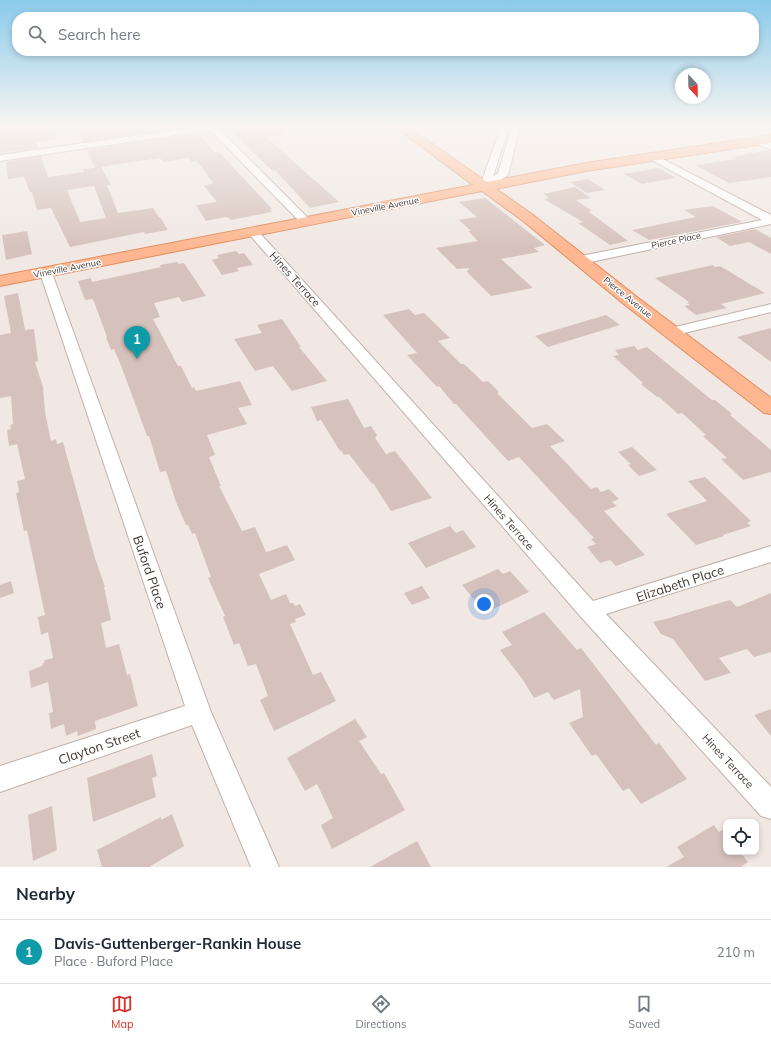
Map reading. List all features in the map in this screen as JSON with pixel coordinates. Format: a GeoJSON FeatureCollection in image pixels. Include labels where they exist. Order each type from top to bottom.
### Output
{"type":"FeatureCollection","features":[{"type":"Feature","properties":{"kind":"main road","name":"Pierce Avenue"},"geometry":{"type":"LineString","coordinates":[[459,167],[485,186],[771,408]]}},
{"type":"Feature","properties":{"kind":"main road","name":"Vineville Avenue"},"geometry":{"type":"LineString","coordinates":[[0,281],[485,186],[588,167]]}},
{"type":"Feature","properties":{"kind":"street"},"geometry":{"type":"LineString","coordinates":[[252,167],[306,222]]}},
{"type":"Feature","properties":{"kind":"street"},"geometry":{"type":"LineString","coordinates":[[485,186],[491,167]]}},
{"type":"Feature","properties":{"kind":"street"},"geometry":{"type":"LineString","coordinates":[[485,186],[503,175],[505,167]]}},
{"type":"Feature","properties":{"kind":"street"},"geometry":{"type":"LineString","coordinates":[[672,167],[771,220]]}},
{"type":"Feature","properties":{"kind":"street","name":"Pierce Place"},"geometry":{"type":"LineString","coordinates":[[581,260],[771,220]]}},
{"type":"Feature","properties":{"kind":"street","name":"Hines Terrace"},"geometry":{"type":"LineString","coordinates":[[253,232],[589,611],[771,806]]}},
{"type":"Feature","properties":{"kind":"street","name":"Buford Place"},"geometry":{"type":"LineString","coordinates":[[46,273],[199,712],[265,867]]}},
{"type":"Feature","properties":{"kind":"street"},"geometry":{"type":"LineString","coordinates":[[672,332],[771,308]]}},
{"type":"Feature","properties":{"kind":"street","name":"Elizabeth Place"},"geometry":{"type":"LineString","coordinates":[[589,611],[771,554]]}},
{"type":"Feature","properties":{"kind":"street","name":"Clayton Street"},"geometry":{"type":"LineString","coordinates":[[0,779],[199,712]]}},
{"type":"Feature","properties":{"kind":"building"},"geometry":{"type":"Polygon","coordinates":[[[7,167],[45,167],[48,177],[84,172],[83,169],[101,167],[111,185],[107,185],[118,213],[153,208],[168,230],[145,234],[144,232],[70,247],[51,208],[37,210],[32,192],[30,192],[24,177],[8,179],[7,167]],[[94,186],[67,190],[80,222],[106,218],[94,186]]]}},
{"type":"Feature","properties":{"kind":"building"},"geometry":{"type":"Polygon","coordinates":[[[202,167],[233,167],[272,209],[270,210],[272,212],[231,220],[225,217],[206,221],[196,205],[217,202],[204,186],[213,183],[202,167]]]}},
{"type":"Feature","properties":{"kind":"building"},"geometry":{"type":"Polygon","coordinates":[[[269,167],[300,167],[339,202],[310,208],[275,170],[273,171],[269,167]]]}},
{"type":"Feature","properties":{"kind":"building"},"geometry":{"type":"Polygon","coordinates":[[[700,167],[771,167],[771,177],[729,183],[700,167]]]}},
{"type":"Feature","properties":{"kind":"building"},"geometry":{"type":"Polygon","coordinates":[[[658,168],[676,178],[642,184],[624,174],[658,168]]]}},
{"type":"Feature","properties":{"kind":"building"},"geometry":{"type":"Polygon","coordinates":[[[588,179],[605,190],[587,193],[570,182],[588,179]]]}},
{"type":"Feature","properties":{"kind":"building"},"geometry":{"type":"Polygon","coordinates":[[[575,187],[591,198],[576,200],[592,211],[588,211],[628,241],[610,245],[578,223],[583,222],[544,199],[549,198],[543,194],[575,187]]]}},
{"type":"Feature","properties":{"kind":"building"},"geometry":{"type":"Polygon","coordinates":[[[485,198],[545,245],[534,248],[539,252],[501,259],[533,288],[491,296],[467,272],[469,268],[457,269],[436,248],[478,241],[468,231],[471,231],[459,220],[477,217],[459,202],[485,198]]]}},
{"type":"Feature","properties":{"kind":"building"},"geometry":{"type":"Polygon","coordinates":[[[713,206],[742,222],[649,240],[632,230],[696,217],[684,210],[713,206]]]}},
{"type":"Feature","properties":{"kind":"building"},"geometry":{"type":"Polygon","coordinates":[[[755,229],[771,238],[771,254],[749,242],[730,246],[716,237],[755,229]]]}},
{"type":"Feature","properties":{"kind":"building"},"geometry":{"type":"Polygon","coordinates":[[[27,231],[32,254],[6,260],[2,235],[27,231]]]}},
{"type":"Feature","properties":{"kind":"building"},"geometry":{"type":"Polygon","coordinates":[[[236,251],[239,254],[244,253],[253,265],[237,268],[239,271],[222,275],[212,260],[219,258],[217,255],[236,251]]]}},
{"type":"Feature","properties":{"kind":"building"},"geometry":{"type":"Polygon","coordinates":[[[177,262],[179,264],[184,263],[206,296],[182,302],[179,297],[154,303],[160,317],[153,319],[178,366],[181,366],[192,388],[194,387],[196,391],[240,381],[252,405],[238,408],[247,424],[207,435],[215,455],[209,457],[221,486],[219,486],[242,531],[255,527],[266,552],[287,545],[295,560],[259,574],[271,600],[286,594],[290,603],[293,603],[295,606],[300,604],[306,615],[295,619],[296,622],[290,624],[313,675],[321,672],[336,701],[274,731],[260,700],[268,696],[256,664],[248,666],[239,643],[234,645],[223,617],[225,616],[208,578],[211,577],[195,533],[192,534],[188,525],[186,525],[176,502],[166,471],[160,472],[149,436],[147,436],[114,349],[111,350],[93,299],[85,300],[78,281],[91,278],[92,282],[161,267],[160,265],[177,262]]]}},
{"type":"Feature","properties":{"kind":"building"},"geometry":{"type":"Polygon","coordinates":[[[713,265],[715,267],[720,266],[765,293],[721,304],[727,308],[696,315],[684,306],[690,305],[687,303],[689,302],[655,278],[713,265]]]}},
{"type":"Feature","properties":{"kind":"building"},"geometry":{"type":"Polygon","coordinates":[[[18,293],[25,330],[34,329],[38,361],[35,362],[43,387],[45,412],[51,441],[56,439],[57,444],[63,442],[95,558],[105,587],[111,620],[101,623],[106,648],[119,644],[127,675],[130,674],[138,706],[95,721],[96,729],[78,736],[77,731],[66,736],[64,724],[51,729],[49,713],[53,712],[48,682],[31,688],[29,671],[42,666],[45,660],[53,658],[48,632],[41,635],[38,617],[45,615],[27,530],[24,531],[16,493],[19,492],[17,481],[25,479],[17,444],[9,446],[7,430],[11,429],[10,425],[13,424],[11,396],[0,398],[0,335],[11,333],[4,296],[18,293]]]}},
{"type":"Feature","properties":{"kind":"building"},"geometry":{"type":"Polygon","coordinates":[[[409,309],[415,315],[424,313],[450,338],[438,341],[461,364],[464,364],[483,382],[488,381],[499,392],[497,393],[532,428],[547,424],[565,441],[550,446],[591,489],[597,487],[601,492],[609,489],[619,499],[612,502],[617,506],[604,511],[645,555],[616,566],[610,560],[600,563],[587,547],[596,544],[591,539],[594,538],[519,457],[508,461],[439,386],[437,387],[407,355],[417,353],[383,315],[409,309]]]}},
{"type":"Feature","properties":{"kind":"building"},"geometry":{"type":"Polygon","coordinates":[[[606,315],[620,325],[548,347],[535,336],[606,315]]]}},
{"type":"Feature","properties":{"kind":"building"},"geometry":{"type":"Polygon","coordinates":[[[282,319],[301,347],[299,347],[327,381],[292,391],[273,366],[255,371],[234,339],[262,333],[257,325],[282,319]]]}},
{"type":"Feature","properties":{"kind":"building"},"geometry":{"type":"Polygon","coordinates":[[[771,328],[771,362],[737,337],[771,328]]]}},
{"type":"Feature","properties":{"kind":"building"},"geometry":{"type":"Polygon","coordinates":[[[634,346],[638,350],[647,347],[712,400],[715,400],[732,414],[730,415],[771,450],[771,472],[743,480],[721,459],[727,458],[703,436],[706,435],[682,413],[678,414],[659,397],[641,384],[643,383],[613,356],[619,355],[615,350],[634,346]]]}},
{"type":"Feature","properties":{"kind":"building"},"geometry":{"type":"Polygon","coordinates":[[[348,399],[364,428],[371,426],[377,435],[375,438],[386,454],[395,451],[432,498],[391,511],[373,483],[372,484],[349,454],[344,455],[341,450],[340,451],[321,420],[317,421],[311,407],[348,399]]]}},
{"type":"Feature","properties":{"kind":"building"},"geometry":{"type":"Polygon","coordinates":[[[632,447],[657,470],[639,476],[628,465],[631,464],[618,452],[632,447]]]}},
{"type":"Feature","properties":{"kind":"building"},"geometry":{"type":"Polygon","coordinates":[[[705,477],[751,521],[747,523],[751,526],[696,545],[666,514],[707,501],[688,481],[705,477]]]}},
{"type":"Feature","properties":{"kind":"building"},"geometry":{"type":"Polygon","coordinates":[[[450,526],[456,533],[463,530],[476,547],[426,568],[408,543],[450,526]]]}},
{"type":"Feature","properties":{"kind":"building"},"geometry":{"type":"Polygon","coordinates":[[[498,569],[503,574],[510,571],[529,592],[485,613],[462,585],[498,569]]]}},
{"type":"Feature","properties":{"kind":"building"},"geometry":{"type":"Polygon","coordinates":[[[11,581],[14,593],[0,598],[0,585],[11,581]]]}},
{"type":"Feature","properties":{"kind":"building"},"geometry":{"type":"Polygon","coordinates":[[[422,586],[430,598],[412,605],[404,593],[422,586]]]}},
{"type":"Feature","properties":{"kind":"building"},"geometry":{"type":"Polygon","coordinates":[[[771,593],[771,652],[754,657],[747,649],[719,658],[731,673],[705,681],[673,639],[661,634],[653,622],[730,600],[737,607],[771,593]]]}},
{"type":"Feature","properties":{"kind":"building"},"geometry":{"type":"Polygon","coordinates":[[[544,612],[577,650],[581,648],[656,745],[659,743],[687,779],[641,804],[629,788],[623,791],[596,754],[592,756],[569,723],[583,717],[580,689],[554,700],[548,692],[534,698],[523,680],[500,650],[512,645],[502,632],[544,612]]]}},
{"type":"Feature","properties":{"kind":"building"},"geometry":{"type":"Polygon","coordinates":[[[771,709],[771,736],[754,715],[771,709]]]}},
{"type":"Feature","properties":{"kind":"building"},"geometry":{"type":"Polygon","coordinates":[[[355,719],[367,737],[359,741],[381,774],[384,773],[405,810],[332,849],[321,825],[333,818],[317,784],[305,791],[287,758],[355,719]]]}},
{"type":"Feature","properties":{"kind":"building"},"geometry":{"type":"Polygon","coordinates":[[[152,754],[157,776],[152,778],[156,797],[93,822],[87,778],[152,754]]]}},
{"type":"Feature","properties":{"kind":"building"},"geometry":{"type":"Polygon","coordinates":[[[52,806],[57,850],[33,861],[28,815],[52,806]]]}},
{"type":"Feature","properties":{"kind":"building"},"geometry":{"type":"Polygon","coordinates":[[[172,814],[184,846],[149,867],[102,867],[97,850],[161,817],[161,820],[172,814]]]}},
{"type":"Feature","properties":{"kind":"building"},"geometry":{"type":"Polygon","coordinates":[[[714,825],[719,832],[723,830],[723,855],[742,855],[748,862],[741,867],[666,867],[684,857],[677,847],[714,825]]]}},
{"type":"Feature","properties":{"kind":"building"},"geometry":{"type":"Polygon","coordinates":[[[417,841],[431,867],[370,867],[417,841]]]}},
{"type":"Feature","properties":{"kind":"place","name":"Davis-Guttenberger-Rankin House"},"geometry":{"type":"Point","coordinates":[137,359]}}]}
